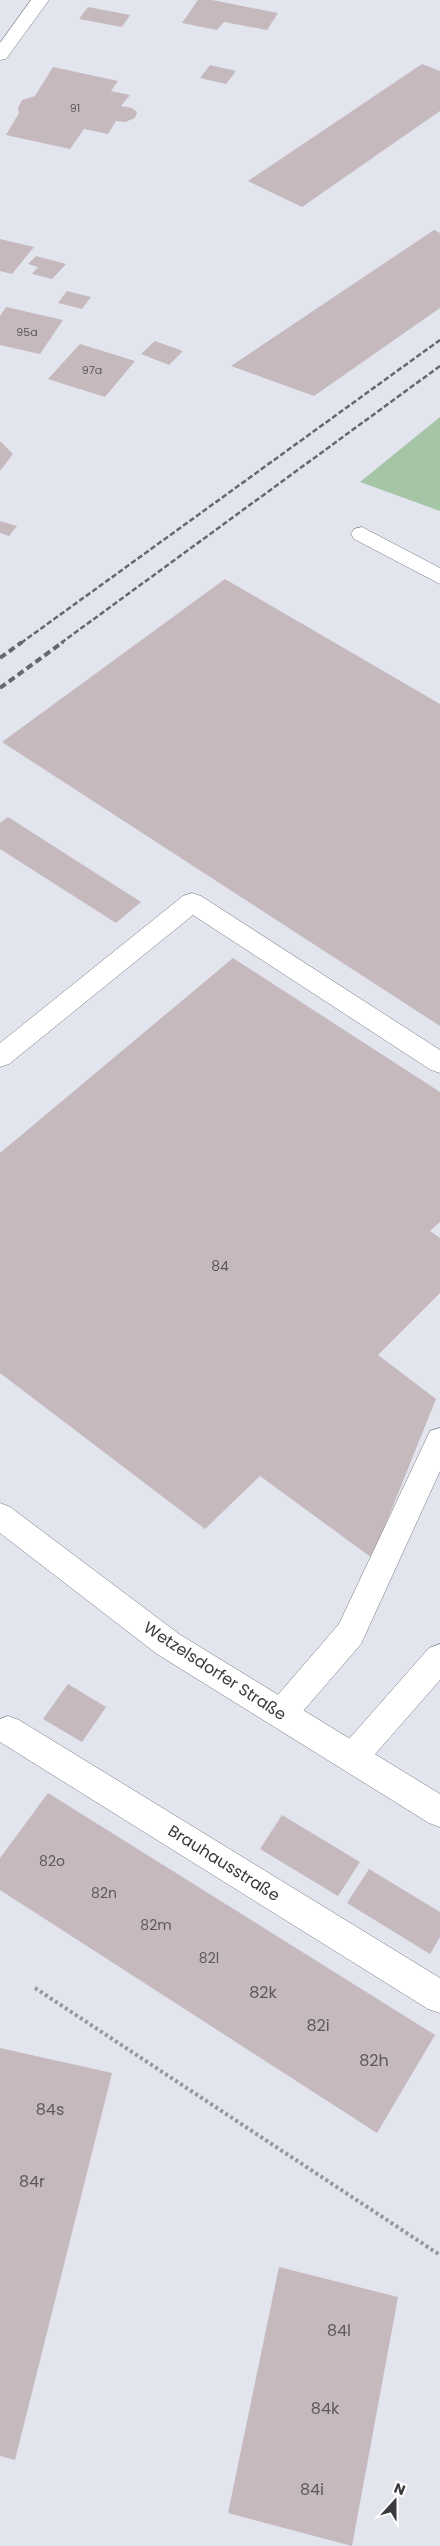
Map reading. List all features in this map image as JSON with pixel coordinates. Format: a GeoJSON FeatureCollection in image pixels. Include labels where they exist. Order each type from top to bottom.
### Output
{"type":"FeatureCollection","features":[{"type":"Feature","properties":{"kind":"main road"},"geometry":{"type":"LineString","coordinates":[[0,55],[40,0]]}},
{"type":"Feature","properties":{"kind":"main road"},"geometry":{"type":"LineString","coordinates":[[362,534],[440,577]]}},
{"type":"Feature","properties":{"kind":"main road"},"geometry":{"type":"LineString","coordinates":[[0,1057],[192,902],[440,1063]]}},
{"type":"Feature","properties":{"kind":"main road"},"geometry":{"type":"LineString","coordinates":[[281,1714],[350,1634],[440,1440]]}},
{"type":"Feature","properties":{"kind":"main road","name":"Wetzelsdorfer Straße"},"geometry":{"type":"LineString","coordinates":[[0,1516],[168,1644],[440,1812]]}},
{"type":"Feature","properties":{"kind":"main road"},"geometry":{"type":"LineString","coordinates":[[352,1758],[440,1658]]}},
{"type":"Feature","properties":{"kind":"main road","name":"Brauhausstraße"},"geometry":{"type":"LineString","coordinates":[[8,1730],[440,1997]]}},
{"type":"Feature","properties":{"kind":"path"},"geometry":{"type":"LineString","coordinates":[[35,1988],[440,2255]]}},
{"type":"Feature","properties":{"kind":"green space"},"geometry":{"type":"Polygon","coordinates":[[[440,417],[440,511],[360,482],[440,417]]]}},
{"type":"Feature","properties":{"kind":"building"},"geometry":{"type":"Polygon","coordinates":[[[198,0],[212,0],[278,13],[267,30],[224,22],[217,30],[182,23],[198,0]]]}},
{"type":"Feature","properties":{"kind":"building"},"geometry":{"type":"Polygon","coordinates":[[[88,7],[130,15],[122,27],[79,19],[88,7]]]}},
{"type":"Feature","properties":{"kind":"building"},"geometry":{"type":"Polygon","coordinates":[[[422,64],[440,71],[440,111],[302,207],[248,181],[422,64]]]}},
{"type":"Feature","properties":{"kind":"building"},"geometry":{"type":"Polygon","coordinates":[[[210,65],[236,71],[226,84],[200,78],[210,65]]]}},
{"type":"Feature","properties":{"kind":"building"},"geometry":{"type":"Polygon","coordinates":[[[53,67],[118,81],[111,91],[130,95],[121,106],[132,108],[137,112],[135,118],[125,122],[116,121],[108,134],[84,129],[70,149],[6,135],[19,113],[18,108],[22,100],[35,96],[53,67]]]}},
{"type":"Feature","properties":{"kind":"building"},"geometry":{"type":"Polygon","coordinates":[[[434,230],[440,233],[440,308],[314,396],[231,366],[434,230]]]}},
{"type":"Feature","properties":{"kind":"building"},"geometry":{"type":"Polygon","coordinates":[[[0,239],[34,247],[12,274],[0,271],[0,239]]]}},
{"type":"Feature","properties":{"kind":"building"},"geometry":{"type":"Polygon","coordinates":[[[36,256],[66,264],[52,279],[32,274],[38,267],[28,264],[36,256]]]}},
{"type":"Feature","properties":{"kind":"building"},"geometry":{"type":"Polygon","coordinates":[[[67,291],[91,297],[82,309],[58,303],[67,291]]]}},
{"type":"Feature","properties":{"kind":"building"},"geometry":{"type":"Polygon","coordinates":[[[6,307],[63,320],[40,354],[0,345],[0,316],[6,307]]]}},
{"type":"Feature","properties":{"kind":"building"},"geometry":{"type":"Polygon","coordinates":[[[155,341],[183,351],[169,365],[141,354],[155,341]]]}},
{"type":"Feature","properties":{"kind":"building"},"geometry":{"type":"Polygon","coordinates":[[[80,344],[135,361],[105,397],[48,379],[80,344]]]}},
{"type":"Feature","properties":{"kind":"building"},"geometry":{"type":"Polygon","coordinates":[[[0,441],[13,454],[0,471],[0,441]]]}},
{"type":"Feature","properties":{"kind":"building"},"geometry":{"type":"Polygon","coordinates":[[[0,521],[17,526],[9,536],[0,533],[0,521]]]}},
{"type":"Feature","properties":{"kind":"building"},"geometry":{"type":"Polygon","coordinates":[[[225,579],[440,704],[440,1026],[2,742],[225,579]]]}},
{"type":"Feature","properties":{"kind":"building"},"geometry":{"type":"Polygon","coordinates":[[[8,817],[141,902],[116,923],[0,849],[0,823],[8,817]]]}},
{"type":"Feature","properties":{"kind":"building"},"geometry":{"type":"Polygon","coordinates":[[[233,958],[440,1092],[440,1222],[430,1231],[440,1238],[440,1293],[378,1355],[436,1399],[372,1558],[260,1476],[205,1529],[0,1373],[0,1153],[233,958]]]}},
{"type":"Feature","properties":{"kind":"building"},"geometry":{"type":"Polygon","coordinates":[[[68,1684],[106,1707],[82,1742],[43,1719],[68,1684]]]}},
{"type":"Feature","properties":{"kind":"building"},"geometry":{"type":"Polygon","coordinates":[[[48,1793],[435,2035],[377,2133],[0,1890],[0,1858],[48,1793]]]}},
{"type":"Feature","properties":{"kind":"building"},"geometry":{"type":"Polygon","coordinates":[[[282,1815],[360,1862],[338,1896],[260,1849],[282,1815]]]}},
{"type":"Feature","properties":{"kind":"building"},"geometry":{"type":"Polygon","coordinates":[[[369,1869],[440,1912],[440,1937],[430,1954],[347,1903],[369,1869]]]}},
{"type":"Feature","properties":{"kind":"building"},"geometry":{"type":"Polygon","coordinates":[[[0,2048],[112,2073],[15,2460],[0,2456],[0,2048]]]}},
{"type":"Feature","properties":{"kind":"building"},"geometry":{"type":"Polygon","coordinates":[[[279,2267],[398,2297],[352,2546],[228,2513],[279,2267]]]}},
{"type":"Feature","properties":{"kind":"railway"},"geometry":{"type":"LineString","coordinates":[[21,643],[440,340]]}},
{"type":"Feature","properties":{"kind":"railway"},"geometry":{"type":"LineString","coordinates":[[61,643],[440,366]]}},
{"type":"Feature","properties":{"kind":"railway"},"geometry":{"type":"LineString","coordinates":[[0,658],[22,642]]}},
{"type":"Feature","properties":{"kind":"railway"},"geometry":{"type":"LineString","coordinates":[[0,688],[63,642]]}}]}
